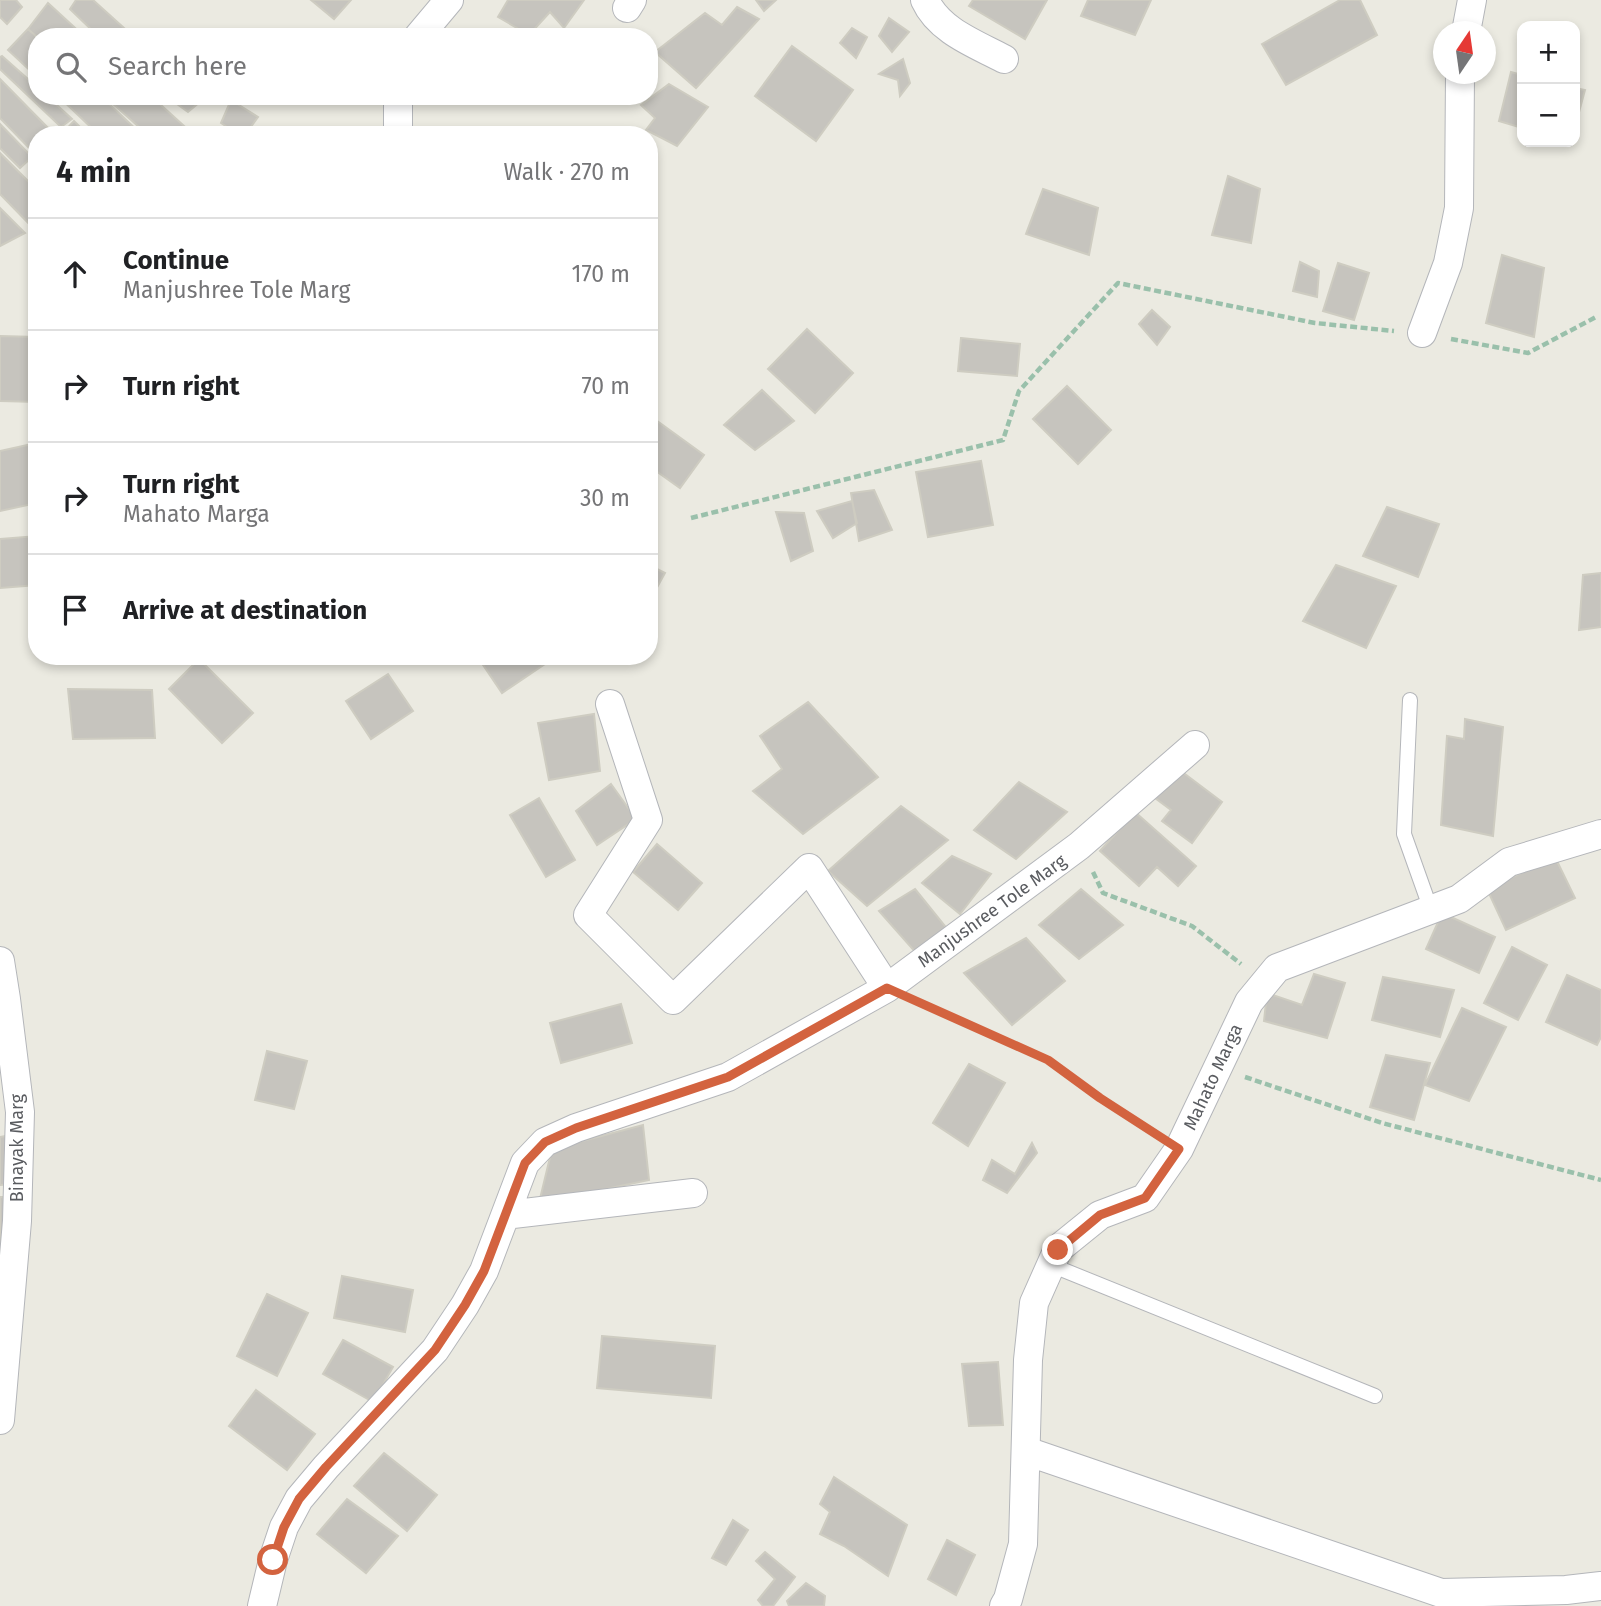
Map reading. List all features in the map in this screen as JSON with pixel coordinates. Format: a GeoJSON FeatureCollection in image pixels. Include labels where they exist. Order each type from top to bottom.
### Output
{"type":"FeatureCollection","features":[{"type":"Feature","properties":{"kind":"street"},"geometry":{"type":"LineString","coordinates":[[426,28],[449,0]]}},
{"type":"Feature","properties":{"kind":"street"},"geometry":{"type":"LineString","coordinates":[[925,0],[929,9],[948,29],[1004,59]]}},
{"type":"Feature","properties":{"kind":"street"},"geometry":{"type":"LineString","coordinates":[[1468,21],[1472,0]]}},
{"type":"Feature","properties":{"kind":"street"},"geometry":{"type":"LineString","coordinates":[[1422,333],[1448,262],[1459,208],[1460,84]]}},
{"type":"Feature","properties":{"kind":"street"},"geometry":{"type":"LineString","coordinates":[[398,105],[398,126]]}},
{"type":"Feature","properties":{"kind":"street"},"geometry":{"type":"LineString","coordinates":[[610,704],[648,820],[588,915],[673,1000],[809,868],[887,988]]}},
{"type":"Feature","properties":{"kind":"street","name":"Manjushree Tole Marg"},"geometry":{"type":"LineString","coordinates":[[262,1606],[284,1527],[299,1499],[435,1350],[484,1271],[525,1163],[545,1142],[576,1128],[728,1077],[887,988],[1079,846],[1195,746]]}},
{"type":"Feature","properties":{"kind":"street","name":"Mahato Marga"},"geometry":{"type":"LineString","coordinates":[[1004,1606],[1023,1544],[1028,1360],[1034,1303],[1058,1250],[1100,1215],[1145,1198],[1179,1149],[1249,1002],[1277,968],[1459,899],[1509,862],[1601,834]]}},
{"type":"Feature","properties":{"kind":"street","name":"Binayak Marg"},"geometry":{"type":"LineString","coordinates":[[0,961],[20,1112],[17,1221],[0,1420]]}},
{"type":"Feature","properties":{"kind":"street"},"geometry":{"type":"LineString","coordinates":[[506,1215],[693,1193]]}},
{"type":"Feature","properties":{"kind":"street"},"geometry":{"type":"LineString","coordinates":[[1026,1451],[1441,1593],[1566,1590],[1601,1586]]}},
{"type":"Feature","properties":{"kind":"lane"},"geometry":{"type":"LineString","coordinates":[[1410,700],[1404,834],[1431,909]]}},
{"type":"Feature","properties":{"kind":"lane"},"geometry":{"type":"LineString","coordinates":[[1051,1265],[1375,1396]]}},
{"type":"Feature","properties":{"kind":"path"},"geometry":{"type":"LineString","coordinates":[[691,518],[1003,440],[1019,391],[1118,283],[1315,323],[1422,333],[1528,353],[1598,316]]}},
{"type":"Feature","properties":{"kind":"path"},"geometry":{"type":"LineString","coordinates":[[1079,846],[1103,893],[1192,926],[1241,964],[1277,968]]}},
{"type":"Feature","properties":{"kind":"path"},"geometry":{"type":"LineString","coordinates":[[887,988],[1048,1060],[1100,1098],[1179,1149]]}},
{"type":"Feature","properties":{"kind":"path"},"geometry":{"type":"LineString","coordinates":[[1218,1067],[1382,1123],[1601,1180]]}},
{"type":"Feature","properties":{"kind":"building"},"geometry":{"type":"Polygon","coordinates":[[[0,0],[16,0],[22,7],[7,24],[0,17],[0,0]]]}},
{"type":"Feature","properties":{"kind":"building"},"geometry":{"type":"Polygon","coordinates":[[[76,0],[93,0],[124,28],[90,28],[70,9],[76,0]]]}},
{"type":"Feature","properties":{"kind":"building"},"geometry":{"type":"Polygon","coordinates":[[[311,0],[351,0],[334,19],[311,0]]]}},
{"type":"Feature","properties":{"kind":"building"},"geometry":{"type":"Polygon","coordinates":[[[508,0],[584,0],[564,28],[550,12],[535,28],[517,28],[498,17],[508,0]]]}},
{"type":"Feature","properties":{"kind":"building"},"geometry":{"type":"Polygon","coordinates":[[[756,0],[776,0],[764,11],[756,0]]]}},
{"type":"Feature","properties":{"kind":"building"},"geometry":{"type":"Polygon","coordinates":[[[973,0],[1047,0],[1025,39],[969,6],[973,0]]]}},
{"type":"Feature","properties":{"kind":"building"},"geometry":{"type":"Polygon","coordinates":[[[1088,0],[1151,0],[1135,35],[1081,16],[1088,0]]]}},
{"type":"Feature","properties":{"kind":"building"},"geometry":{"type":"Polygon","coordinates":[[[1340,0],[1360,0],[1377,35],[1286,85],[1262,44],[1340,0]]]}},
{"type":"Feature","properties":{"kind":"building"},"geometry":{"type":"Polygon","coordinates":[[[48,3],[75,28],[29,28],[48,3]]]}},
{"type":"Feature","properties":{"kind":"building"},"geometry":{"type":"Polygon","coordinates":[[[737,7],[759,19],[696,88],[658,55],[658,50],[705,13],[722,25],[737,7]]]}},
{"type":"Feature","properties":{"kind":"building"},"geometry":{"type":"Polygon","coordinates":[[[889,18],[909,32],[892,52],[879,36],[889,18]]]}},
{"type":"Feature","properties":{"kind":"building"},"geometry":{"type":"Polygon","coordinates":[[[852,28],[867,37],[856,58],[840,43],[852,28]]]}},
{"type":"Feature","properties":{"kind":"building"},"geometry":{"type":"Polygon","coordinates":[[[28,29],[28,69],[8,50],[28,29]]]}},
{"type":"Feature","properties":{"kind":"building"},"geometry":{"type":"Polygon","coordinates":[[[792,46],[853,90],[816,141],[755,96],[792,46]]]}},
{"type":"Feature","properties":{"kind":"building"},"geometry":{"type":"Polygon","coordinates":[[[0,57],[28,79],[28,96],[0,69],[0,57]]]}},
{"type":"Feature","properties":{"kind":"building"},"geometry":{"type":"Polygon","coordinates":[[[903,59],[910,83],[900,96],[898,80],[879,74],[903,59]]]}},
{"type":"Feature","properties":{"kind":"building"},"geometry":{"type":"Polygon","coordinates":[[[1511,72],[1517,74],[1517,126],[1499,121],[1511,72]]]}},
{"type":"Feature","properties":{"kind":"building"},"geometry":{"type":"Polygon","coordinates":[[[0,79],[46,126],[28,126],[28,147],[0,118],[0,79]]]}},
{"type":"Feature","properties":{"kind":"building"},"geometry":{"type":"Polygon","coordinates":[[[669,84],[708,107],[677,146],[658,136],[658,126],[649,126],[655,118],[641,105],[658,105],[658,92],[669,84]]]}},
{"type":"Feature","properties":{"kind":"building"},"geometry":{"type":"Polygon","coordinates":[[[1580,89],[1585,90],[1580,108],[1580,89]]]}},
{"type":"Feature","properties":{"kind":"building"},"geometry":{"type":"Polygon","coordinates":[[[38,105],[57,105],[72,119],[60,126],[38,105]]]}},
{"type":"Feature","properties":{"kind":"building"},"geometry":{"type":"Polygon","coordinates":[[[67,105],[110,105],[133,126],[90,126],[67,105]]]}},
{"type":"Feature","properties":{"kind":"building"},"geometry":{"type":"Polygon","coordinates":[[[114,105],[161,105],[184,126],[138,126],[114,105]]]}},
{"type":"Feature","properties":{"kind":"building"},"geometry":{"type":"Polygon","coordinates":[[[178,105],[196,105],[188,112],[178,105]]]}},
{"type":"Feature","properties":{"kind":"building"},"geometry":{"type":"Polygon","coordinates":[[[229,105],[239,105],[258,117],[252,126],[226,126],[221,123],[229,105]]]}},
{"type":"Feature","properties":{"kind":"building"},"geometry":{"type":"Polygon","coordinates":[[[0,124],[28,153],[28,161],[20,168],[0,148],[0,124]]]}},
{"type":"Feature","properties":{"kind":"building"},"geometry":{"type":"Polygon","coordinates":[[[0,153],[28,181],[28,223],[0,194],[0,153]]]}},
{"type":"Feature","properties":{"kind":"building"},"geometry":{"type":"Polygon","coordinates":[[[1228,176],[1260,189],[1251,243],[1212,235],[1228,176]]]}},
{"type":"Feature","properties":{"kind":"building"},"geometry":{"type":"Polygon","coordinates":[[[1043,189],[1098,208],[1089,255],[1026,234],[1043,189]]]}},
{"type":"Feature","properties":{"kind":"building"},"geometry":{"type":"Polygon","coordinates":[[[0,208],[25,233],[0,246],[0,208]]]}},
{"type":"Feature","properties":{"kind":"building"},"geometry":{"type":"Polygon","coordinates":[[[1502,255],[1544,268],[1534,337],[1486,323],[1502,255]]]}},
{"type":"Feature","properties":{"kind":"building"},"geometry":{"type":"Polygon","coordinates":[[[1300,262],[1319,271],[1317,297],[1293,291],[1300,262]]]}},
{"type":"Feature","properties":{"kind":"building"},"geometry":{"type":"Polygon","coordinates":[[[1338,263],[1369,273],[1354,320],[1323,311],[1338,263]]]}},
{"type":"Feature","properties":{"kind":"building"},"geometry":{"type":"Polygon","coordinates":[[[1152,310],[1170,327],[1157,345],[1139,324],[1152,310]]]}},
{"type":"Feature","properties":{"kind":"building"},"geometry":{"type":"Polygon","coordinates":[[[807,329],[853,373],[815,413],[768,369],[807,329]]]}},
{"type":"Feature","properties":{"kind":"building"},"geometry":{"type":"Polygon","coordinates":[[[0,336],[28,337],[28,402],[0,401],[0,336]]]}},
{"type":"Feature","properties":{"kind":"building"},"geometry":{"type":"Polygon","coordinates":[[[961,338],[1020,344],[1017,376],[958,371],[961,338]]]}},
{"type":"Feature","properties":{"kind":"building"},"geometry":{"type":"Polygon","coordinates":[[[1067,386],[1111,430],[1078,464],[1033,419],[1067,386]]]}},
{"type":"Feature","properties":{"kind":"building"},"geometry":{"type":"Polygon","coordinates":[[[762,390],[794,421],[755,450],[724,425],[762,390]]]}},
{"type":"Feature","properties":{"kind":"building"},"geometry":{"type":"Polygon","coordinates":[[[658,422],[704,455],[680,488],[658,472],[658,422]]]}},
{"type":"Feature","properties":{"kind":"building"},"geometry":{"type":"Polygon","coordinates":[[[28,445],[28,505],[0,511],[0,451],[28,445]]]}},
{"type":"Feature","properties":{"kind":"building"},"geometry":{"type":"Polygon","coordinates":[[[981,461],[993,525],[928,537],[916,472],[981,461]]]}},
{"type":"Feature","properties":{"kind":"building"},"geometry":{"type":"Polygon","coordinates":[[[874,490],[892,530],[859,541],[851,493],[874,490]]]}},
{"type":"Feature","properties":{"kind":"building"},"geometry":{"type":"Polygon","coordinates":[[[852,501],[857,523],[833,538],[817,511],[852,501]]]}},
{"type":"Feature","properties":{"kind":"building"},"geometry":{"type":"Polygon","coordinates":[[[1387,507],[1439,524],[1418,577],[1363,556],[1387,507]]]}},
{"type":"Feature","properties":{"kind":"building"},"geometry":{"type":"Polygon","coordinates":[[[776,512],[804,513],[813,551],[791,561],[776,512]]]}},
{"type":"Feature","properties":{"kind":"building"},"geometry":{"type":"Polygon","coordinates":[[[28,537],[28,586],[0,588],[0,539],[28,537]]]}},
{"type":"Feature","properties":{"kind":"building"},"geometry":{"type":"Polygon","coordinates":[[[1336,565],[1396,586],[1366,648],[1303,621],[1336,565]]]}},
{"type":"Feature","properties":{"kind":"building"},"geometry":{"type":"Polygon","coordinates":[[[658,570],[665,573],[658,586],[658,570]]]}},
{"type":"Feature","properties":{"kind":"building"},"geometry":{"type":"Polygon","coordinates":[[[1601,573],[1601,627],[1579,630],[1583,575],[1601,573]]]}},
{"type":"Feature","properties":{"kind":"building"},"geometry":{"type":"Polygon","coordinates":[[[193,665],[205,665],[253,713],[222,743],[169,689],[193,665]]]}},
{"type":"Feature","properties":{"kind":"building"},"geometry":{"type":"Polygon","coordinates":[[[483,665],[544,665],[502,693],[483,665]]]}},
{"type":"Feature","properties":{"kind":"building"},"geometry":{"type":"Polygon","coordinates":[[[388,674],[413,711],[371,739],[346,701],[388,674]]]}},
{"type":"Feature","properties":{"kind":"building"},"geometry":{"type":"Polygon","coordinates":[[[68,689],[152,690],[155,738],[73,739],[68,689]]]}},
{"type":"Feature","properties":{"kind":"building"},"geometry":{"type":"Polygon","coordinates":[[[808,702],[878,777],[803,834],[753,791],[782,769],[760,736],[808,702]]]}},
{"type":"Feature","properties":{"kind":"building"},"geometry":{"type":"Polygon","coordinates":[[[594,714],[600,771],[549,780],[538,723],[594,714]]]}},
{"type":"Feature","properties":{"kind":"building"},"geometry":{"type":"Polygon","coordinates":[[[1465,719],[1503,727],[1493,836],[1441,825],[1447,736],[1464,739],[1465,719]]]}},
{"type":"Feature","properties":{"kind":"building"},"geometry":{"type":"Polygon","coordinates":[[[1177,768],[1222,802],[1192,843],[1162,821],[1171,810],[1155,798],[1177,768]]]}},
{"type":"Feature","properties":{"kind":"building"},"geometry":{"type":"Polygon","coordinates":[[[1019,782],[1067,812],[1016,859],[974,830],[1019,782]]]}},
{"type":"Feature","properties":{"kind":"building"},"geometry":{"type":"Polygon","coordinates":[[[611,784],[636,819],[597,845],[576,811],[611,784]]]}},
{"type":"Feature","properties":{"kind":"building"},"geometry":{"type":"Polygon","coordinates":[[[539,798],[575,860],[546,877],[510,815],[539,798]]]}},
{"type":"Feature","properties":{"kind":"building"},"geometry":{"type":"Polygon","coordinates":[[[901,806],[948,840],[867,906],[828,871],[901,806]]]}},
{"type":"Feature","properties":{"kind":"building"},"geometry":{"type":"Polygon","coordinates":[[[1135,812],[1196,866],[1178,886],[1157,867],[1139,886],[1100,851],[1135,812]]]}},
{"type":"Feature","properties":{"kind":"building"},"geometry":{"type":"Polygon","coordinates":[[[657,844],[702,883],[678,910],[633,872],[657,844]]]}},
{"type":"Feature","properties":{"kind":"building"},"geometry":{"type":"Polygon","coordinates":[[[952,856],[991,874],[960,914],[922,883],[952,856]]]}},
{"type":"Feature","properties":{"kind":"building"},"geometry":{"type":"Polygon","coordinates":[[[1555,857],[1575,898],[1506,930],[1487,889],[1555,857]]]}},
{"type":"Feature","properties":{"kind":"building"},"geometry":{"type":"Polygon","coordinates":[[[915,889],[949,931],[917,954],[879,911],[915,889]]]}},
{"type":"Feature","properties":{"kind":"building"},"geometry":{"type":"Polygon","coordinates":[[[1081,889],[1123,925],[1079,959],[1039,925],[1081,889]]]}},
{"type":"Feature","properties":{"kind":"building"},"geometry":{"type":"Polygon","coordinates":[[[1442,913],[1495,937],[1479,973],[1426,949],[1442,913]]]}},
{"type":"Feature","properties":{"kind":"building"},"geometry":{"type":"Polygon","coordinates":[[[1026,938],[1065,981],[1012,1025],[964,973],[1026,938]]]}},
{"type":"Feature","properties":{"kind":"building"},"geometry":{"type":"Polygon","coordinates":[[[1512,947],[1547,965],[1518,1020],[1484,1003],[1512,947]]]}},
{"type":"Feature","properties":{"kind":"building"},"geometry":{"type":"Polygon","coordinates":[[[1314,974],[1345,983],[1327,1038],[1264,1021],[1267,993],[1302,1005],[1314,974]]]}},
{"type":"Feature","properties":{"kind":"building"},"geometry":{"type":"Polygon","coordinates":[[[1567,975],[1601,990],[1601,1037],[1597,1045],[1546,1022],[1567,975]]]}},
{"type":"Feature","properties":{"kind":"building"},"geometry":{"type":"Polygon","coordinates":[[[1383,977],[1454,990],[1440,1037],[1372,1020],[1383,977]]]}},
{"type":"Feature","properties":{"kind":"building"},"geometry":{"type":"Polygon","coordinates":[[[621,1004],[632,1043],[561,1063],[550,1023],[621,1004]]]}},
{"type":"Feature","properties":{"kind":"building"},"geometry":{"type":"Polygon","coordinates":[[[1462,1008],[1506,1027],[1469,1101],[1425,1085],[1462,1008]]]}},
{"type":"Feature","properties":{"kind":"building"},"geometry":{"type":"Polygon","coordinates":[[[267,1051],[307,1061],[294,1109],[255,1100],[267,1051]]]}},
{"type":"Feature","properties":{"kind":"building"},"geometry":{"type":"Polygon","coordinates":[[[1386,1055],[1430,1063],[1414,1120],[1370,1107],[1386,1055]]]}},
{"type":"Feature","properties":{"kind":"building"},"geometry":{"type":"Polygon","coordinates":[[[969,1064],[1005,1083],[968,1146],[933,1123],[969,1064]]]}},
{"type":"Feature","properties":{"kind":"building"},"geometry":{"type":"Polygon","coordinates":[[[643,1125],[649,1180],[539,1203],[552,1149],[643,1125]]]}},
{"type":"Feature","properties":{"kind":"building"},"geometry":{"type":"Polygon","coordinates":[[[6,1136],[13,1184],[0,1185],[0,1137],[6,1136]]]}},
{"type":"Feature","properties":{"kind":"building"},"geometry":{"type":"Polygon","coordinates":[[[1032,1143],[1037,1153],[1007,1193],[983,1180],[992,1160],[1015,1174],[1032,1143]]]}},
{"type":"Feature","properties":{"kind":"building"},"geometry":{"type":"Polygon","coordinates":[[[0,1197],[3,1197],[11,1240],[0,1242],[0,1197]]]}},
{"type":"Feature","properties":{"kind":"building"},"geometry":{"type":"Polygon","coordinates":[[[342,1276],[413,1290],[405,1332],[334,1318],[342,1276]]]}},
{"type":"Feature","properties":{"kind":"building"},"geometry":{"type":"Polygon","coordinates":[[[267,1294],[308,1313],[277,1376],[237,1356],[267,1294]]]}},
{"type":"Feature","properties":{"kind":"building"},"geometry":{"type":"Polygon","coordinates":[[[602,1336],[715,1346],[711,1398],[597,1388],[602,1336]]]}},
{"type":"Feature","properties":{"kind":"building"},"geometry":{"type":"Polygon","coordinates":[[[343,1340],[393,1367],[373,1402],[323,1374],[343,1340]]]}},
{"type":"Feature","properties":{"kind":"building"},"geometry":{"type":"Polygon","coordinates":[[[998,1362],[1003,1425],[969,1426],[962,1364],[998,1362]]]}},
{"type":"Feature","properties":{"kind":"building"},"geometry":{"type":"Polygon","coordinates":[[[256,1390],[315,1434],[287,1470],[229,1426],[256,1390]]]}},
{"type":"Feature","properties":{"kind":"building"},"geometry":{"type":"Polygon","coordinates":[[[384,1453],[437,1495],[407,1531],[354,1486],[384,1453]]]}},
{"type":"Feature","properties":{"kind":"building"},"geometry":{"type":"Polygon","coordinates":[[[834,1477],[907,1525],[888,1576],[844,1546],[820,1534],[830,1512],[820,1504],[834,1477]]]}},
{"type":"Feature","properties":{"kind":"building"},"geometry":{"type":"Polygon","coordinates":[[[347,1499],[398,1536],[366,1573],[317,1534],[347,1499]]]}},
{"type":"Feature","properties":{"kind":"building"},"geometry":{"type":"Polygon","coordinates":[[[733,1520],[748,1530],[726,1565],[712,1558],[733,1520]]]}},
{"type":"Feature","properties":{"kind":"building"},"geometry":{"type":"Polygon","coordinates":[[[947,1540],[975,1555],[956,1595],[928,1579],[947,1540]]]}},
{"type":"Feature","properties":{"kind":"building"},"geometry":{"type":"Polygon","coordinates":[[[765,1552],[795,1577],[773,1606],[763,1606],[758,1600],[775,1579],[756,1561],[765,1552]]]}},
{"type":"Feature","properties":{"kind":"building"},"geometry":{"type":"Polygon","coordinates":[[[806,1583],[825,1596],[824,1606],[789,1606],[787,1601],[806,1583]]]}},
{"type":"Feature","properties":{"kind":"route"},"geometry":{"type":"LineString","coordinates":[[273,1560],[284,1527],[299,1499],[435,1350],[465,1305],[484,1271],[525,1163],[545,1142],[576,1128],[728,1077],[887,988],[1048,1060],[1100,1098],[1179,1149],[1145,1198],[1100,1215],[1058,1250]]}}]}
